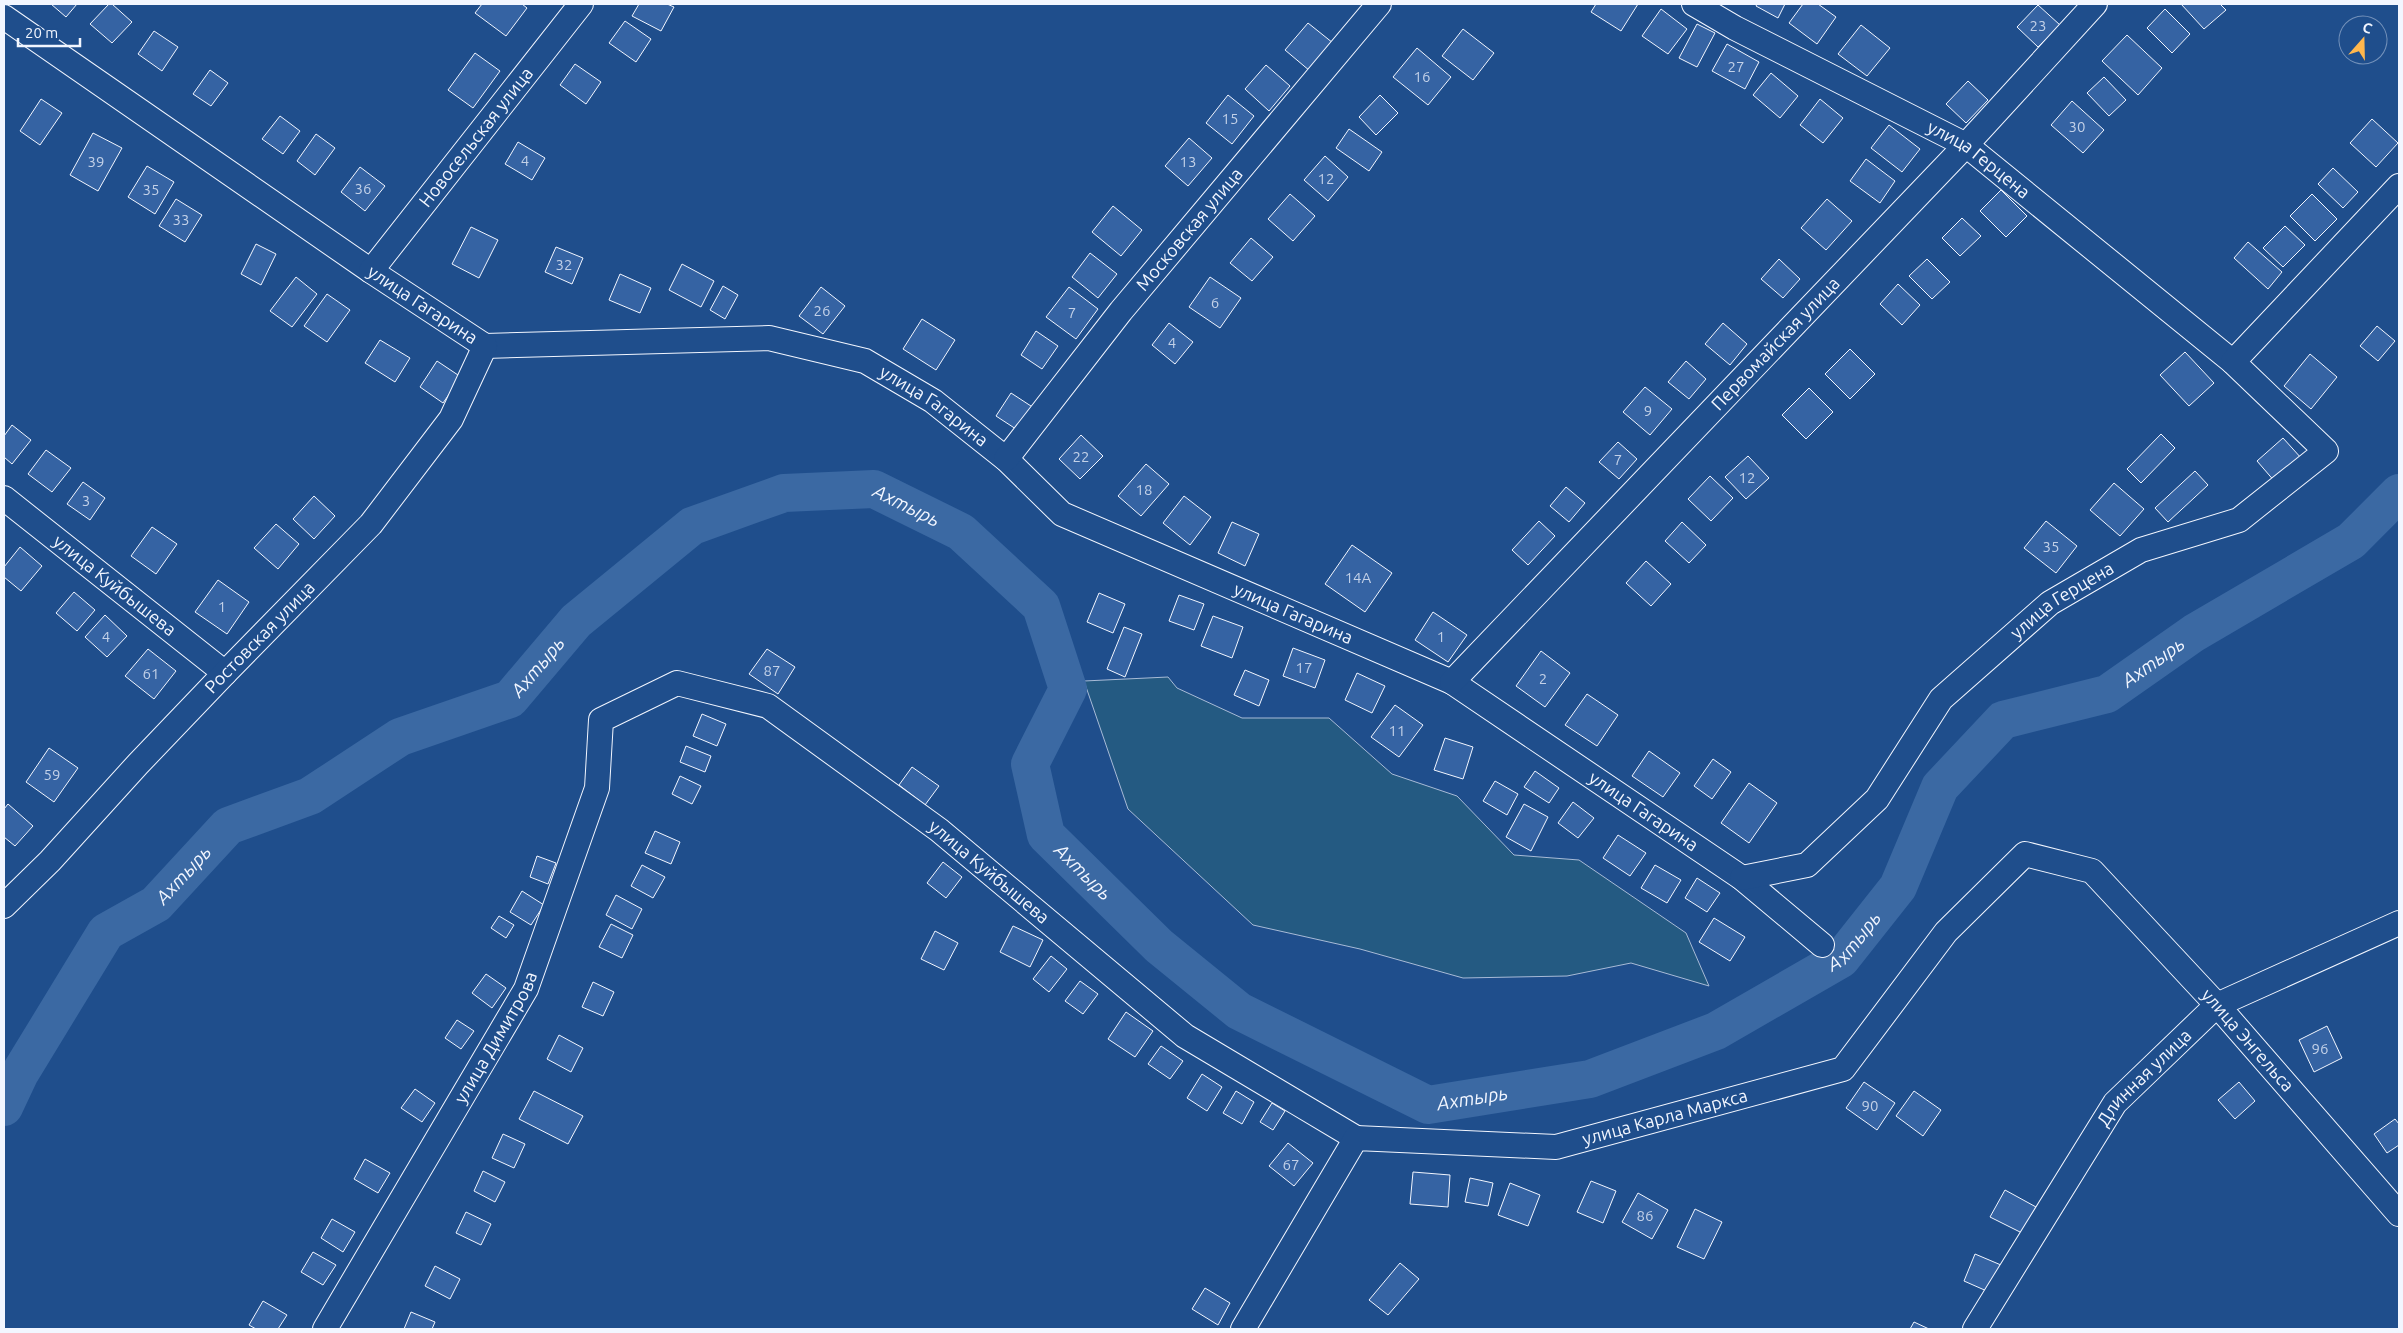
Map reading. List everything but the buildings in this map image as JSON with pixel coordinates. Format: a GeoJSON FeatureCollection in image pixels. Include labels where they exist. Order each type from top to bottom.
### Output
{"type":"FeatureCollection","features":[{"type":"Feature","properties":{"kind":"street","name":"Новосельская улица"},"geometry":{"type":"LineString","coordinates":[[371,271],[581,4]]}},
{"type":"Feature","properties":{"kind":"street","name":"Московская улица"},"geometry":{"type":"LineString","coordinates":[[1006,459],[1121,310],[1379,4]]}},
{"type":"Feature","properties":{"kind":"street","name":"улица Герцена"},"geometry":{"type":"LineString","coordinates":[[1694,4],[1735,28],[1966,145],[2233,362],[2326,451],[2239,520],[2141,550],[2050,603],[1941,699],[1877,799],[1807,865],[1742,878]]}},
{"type":"Feature","properties":{"kind":"street","name":"Первомайская улица"},"geometry":{"type":"LineString","coordinates":[[1452,682],[1966,145],[2095,4]]}},
{"type":"Feature","properties":{"kind":"street","name":"улица Гагарина"},"geometry":{"type":"LineString","coordinates":[[4,17],[371,271],[485,346],[769,338],[865,360],[933,401],[1006,459],[1062,514],[1452,682],[1742,878],[1822,945]]}},
{"type":"Feature","properties":{"kind":"street"},"geometry":{"type":"LineString","coordinates":[[2233,362],[2399,186]]}},
{"type":"Feature","properties":{"kind":"street","name":"Ростовская улица"},"geometry":{"type":"LineString","coordinates":[[4,906],[50,861],[138,764],[225,673],[371,524],[451,418],[485,346]]}},
{"type":"Feature","properties":{"kind":"street","name":"улица Куйбышева"},"geometry":{"type":"LineString","coordinates":[[4,498],[225,673]]}},
{"type":"Feature","properties":{"kind":"street","name":"улица Куйбышева"},"geometry":{"type":"LineString","coordinates":[[601,720],[677,683],[768,706],[939,830],[1185,1036],[1356,1138]]}},
{"type":"Feature","properties":{"kind":"street","name":"улица Димитрова"},"geometry":{"type":"LineString","coordinates":[[325,1329],[526,989],[597,788],[601,720]]}},
{"type":"Feature","properties":{"kind":"street","name":"улица Карла Маркса"},"geometry":{"type":"LineString","coordinates":[[1356,1138],[1556,1147],[1843,1069],[1946,932],[2025,854],[2092,871]]}},
{"type":"Feature","properties":{"kind":"street","name":"улица Энгельса"},"geometry":{"type":"LineString","coordinates":[[2092,871],[2217,1005],[2399,1214]]}},
{"type":"Feature","properties":{"kind":"street","name":"Длинная улица"},"geometry":{"type":"LineString","coordinates":[[1975,1329],[2114,1103],[2217,1005],[2399,923]]}},
{"type":"Feature","properties":{"kind":"street"},"geometry":{"type":"LineString","coordinates":[[1243,1329],[1356,1138]]}},
{"type":"Feature","properties":{"kind":"shaded area"},"geometry":{"type":"Polygon","coordinates":[[[1168,677],[1177,688],[1242,718],[1329,718],[1392,774],[1457,796],[1514,855],[1579,860],[1686,933],[1709,986],[1631,963],[1567,976],[1463,978],[1360,949],[1253,925],[1128,809],[1084,681],[1168,677]]]}},
{"type":"Feature","properties":{"kind":"waterway","name":"Ахтырь"},"geometry":{"type":"LineString","coordinates":[[4,1107],[20,1073],[106,932],[156,904],[228,826],[310,796],[400,737],[510,699],[576,621],[692,526],[784,493],[874,489],[961,532],[1041,606],[1068,689],[1030,764],[1046,835],[1159,946],[1239,1011],[1428,1105],[1590,1079],[1716,1031],[1841,959],[1898,887],[1940,787],[2003,720],[2107,694],[2194,633],[2351,541],[2399,493]]}}]}
